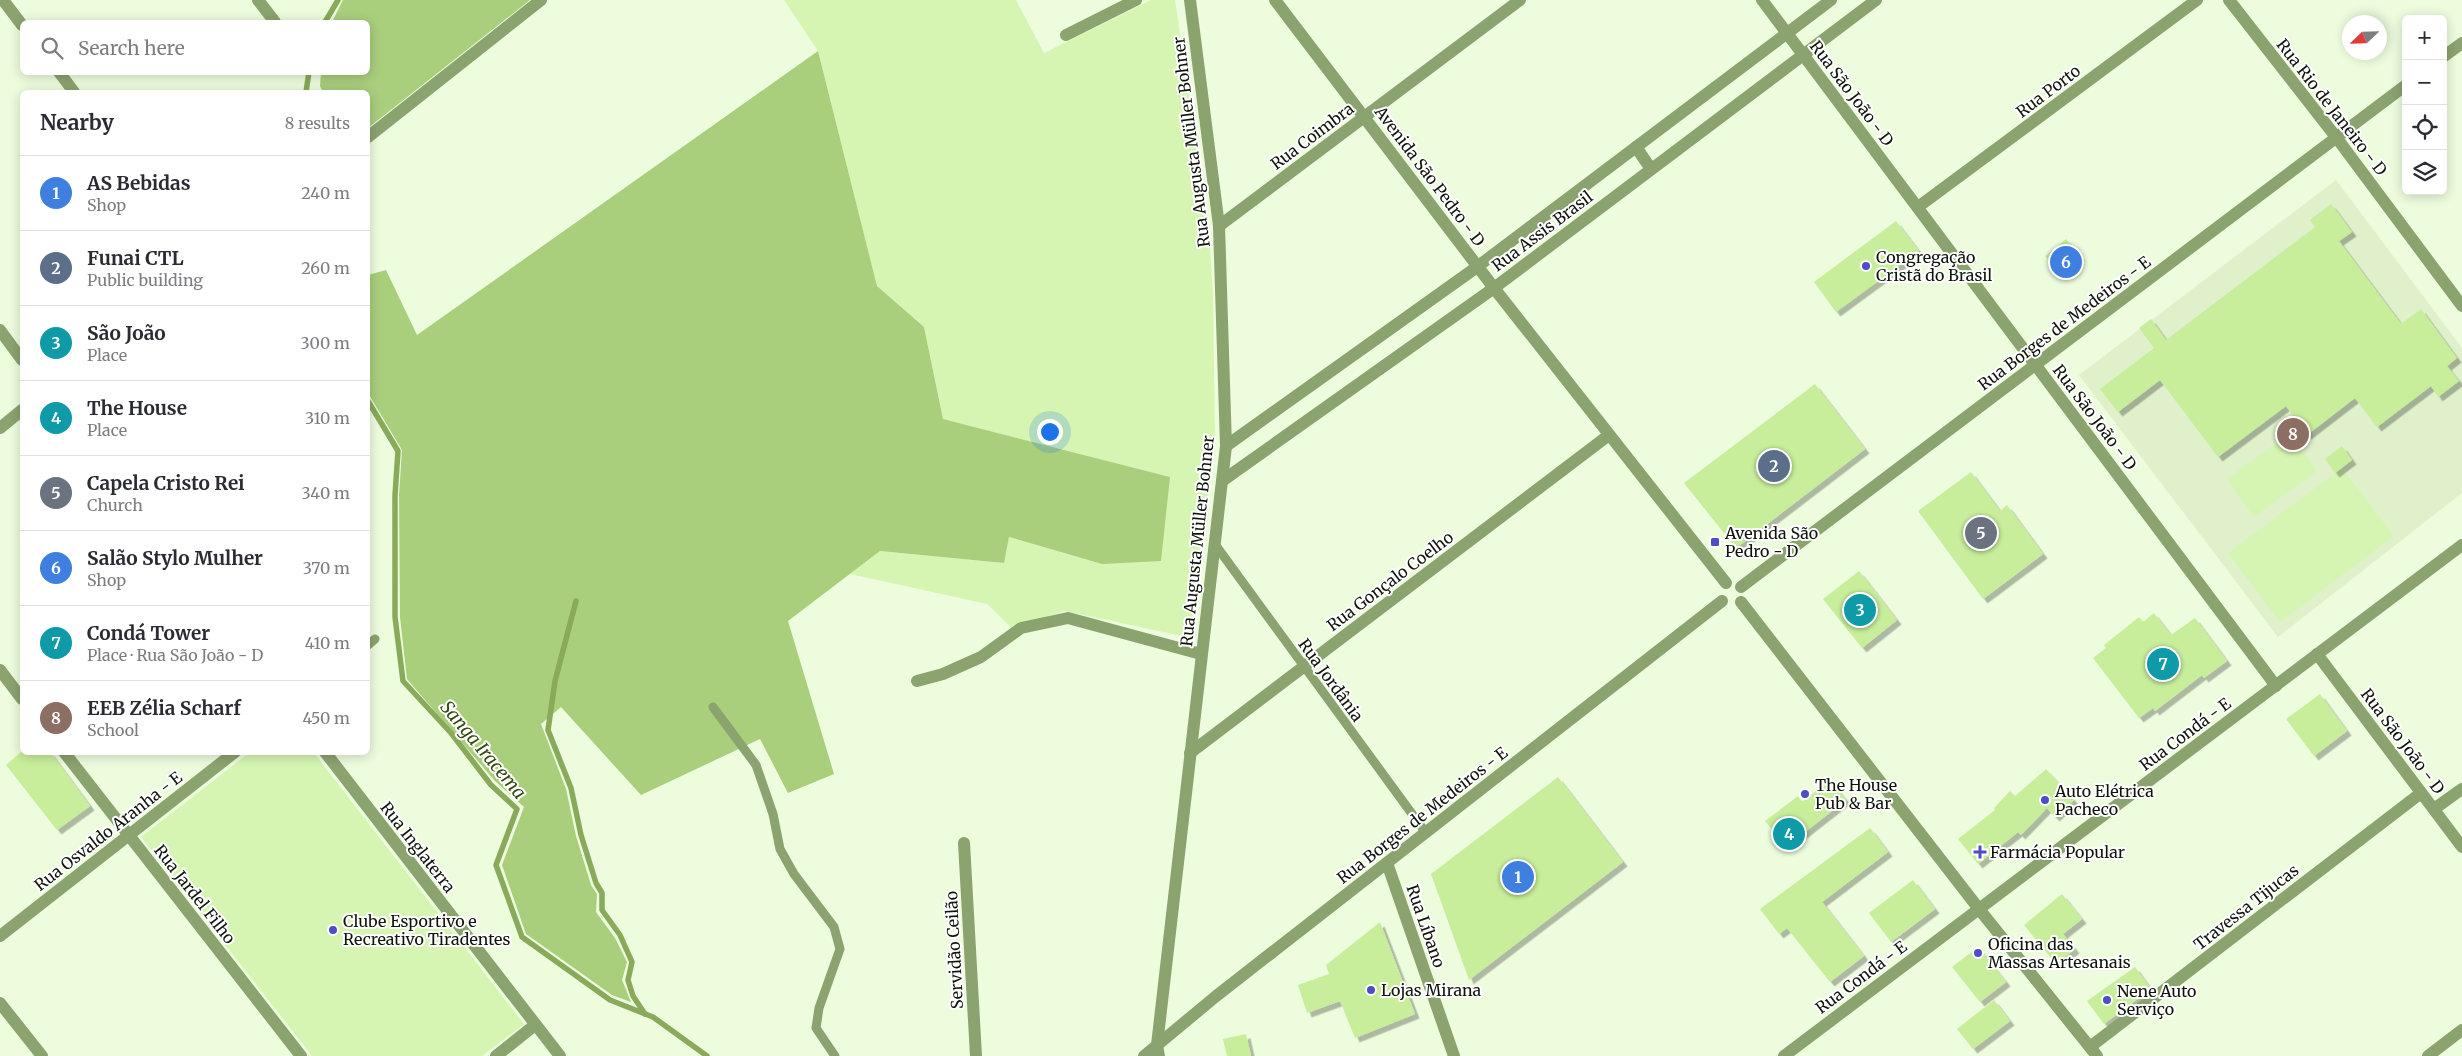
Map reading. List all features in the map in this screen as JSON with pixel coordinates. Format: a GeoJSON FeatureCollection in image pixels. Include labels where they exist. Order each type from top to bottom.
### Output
{"type":"FeatureCollection","features":[{"type":"Feature","properties":{"kind":"street"},"geometry":{"type":"LineString","coordinates":[[3,0],[20,22]]}},
{"type":"Feature","properties":{"kind":"street"},"geometry":{"type":"LineString","coordinates":[[258,0],[273,20]]}},
{"type":"Feature","properties":{"kind":"street"},"geometry":{"type":"LineString","coordinates":[[370,135],[541,0]]}},
{"type":"Feature","properties":{"kind":"street"},"geometry":{"type":"LineString","coordinates":[[1066,35],[1136,0]]}},
{"type":"Feature","properties":{"kind":"street","name":"Rua Augusta Müller Bohner"},"geometry":{"type":"LineString","coordinates":[[1158,1050],[1201,654],[1226,446],[1219,226],[1190,0]]}},
{"type":"Feature","properties":{"kind":"street","name":"Avenida São Pedro - D"},"geometry":{"type":"LineString","coordinates":[[1274,0],[1365,117],[1477,267],[1726,583]]}},
{"type":"Feature","properties":{"kind":"street","name":"Rua Coimbra"},"geometry":{"type":"LineString","coordinates":[[1219,226],[1520,0]]}},
{"type":"Feature","properties":{"kind":"street","name":"Rua São João - D"},"geometry":{"type":"LineString","coordinates":[[1762,0],[2276,686]]}},
{"type":"Feature","properties":{"kind":"street","name":"Rua Assis Brasil"},"geometry":{"type":"LineString","coordinates":[[1226,446],[1477,267],[1831,0]]}},
{"type":"Feature","properties":{"kind":"street","name":"Rua Assis Brasil"},"geometry":{"type":"LineString","coordinates":[[1222,481],[1494,288],[1876,0]]}},
{"type":"Feature","properties":{"kind":"street","name":"Rua Porto"},"geometry":{"type":"LineString","coordinates":[[1918,207],[2197,0]]}},
{"type":"Feature","properties":{"kind":"street","name":"Rua Rio de Janeiro - D"},"geometry":{"type":"LineString","coordinates":[[2229,0],[2460,300]]}},
{"type":"Feature","properties":{"kind":"street"},"geometry":{"type":"LineString","coordinates":[[2447,54],[2462,43]]}},
{"type":"Feature","properties":{"kind":"street"},"geometry":{"type":"LineString","coordinates":[[61,75],[72,90]]}},
{"type":"Feature","properties":{"kind":"street","name":"Rua Borges de Medeiros - E"},"geometry":{"type":"LineString","coordinates":[[1741,587],[2402,88]]}},
{"type":"Feature","properties":{"kind":"street"},"geometry":{"type":"LineString","coordinates":[[1636,147],[1651,169]]}},
{"type":"Feature","properties":{"kind":"street"},"geometry":{"type":"LineString","coordinates":[[0,330],[20,357]]}},
{"type":"Feature","properties":{"kind":"street"},"geometry":{"type":"LineString","coordinates":[[0,428],[20,412]]}},
{"type":"Feature","properties":{"kind":"street","name":"Rua Gonçalo Coelho"},"geometry":{"type":"LineString","coordinates":[[1190,753],[1609,436]]}},
{"type":"Feature","properties":{"kind":"street","name":"Rua Condá - E"},"geometry":{"type":"LineString","coordinates":[[1784,1056],[2462,546]]}},
{"type":"Feature","properties":{"kind":"street"},"geometry":{"type":"LineString","coordinates":[[1734,582],[1741,587],[1744,596],[1741,602],[1732,606],[1722,601],[1721,590],[1726,583],[1734,582]]}},
{"type":"Feature","properties":{"kind":"street","name":"Rua Borges de Medeiros - E"},"geometry":{"type":"LineString","coordinates":[[1144,1056],[1158,1050],[1387,863],[1722,601]]}},
{"type":"Feature","properties":{"kind":"street"},"geometry":{"type":"LineString","coordinates":[[1741,602],[1979,909],[2093,1052]]}},
{"type":"Feature","properties":{"kind":"street"},"geometry":{"type":"LineString","coordinates":[[917,681],[944,674],[981,657],[1021,628],[1068,618],[1201,654]]}},
{"type":"Feature","properties":{"kind":"street","name":"Rua São João - D"},"geometry":{"type":"LineString","coordinates":[[2317,654],[2462,847]]}},
{"type":"Feature","properties":{"kind":"street"},"geometry":{"type":"LineString","coordinates":[[0,670],[20,696]]}},
{"type":"Feature","properties":{"kind":"street","name":"Rua Jardel Filho"},"geometry":{"type":"LineString","coordinates":[[66,755],[301,1056]]}},
{"type":"Feature","properties":{"kind":"street","name":"Rua Osvaldo Aranha - E"},"geometry":{"type":"LineString","coordinates":[[0,936],[231,755]]}},
{"type":"Feature","properties":{"kind":"street","name":"Rua Inglaterra"},"geometry":{"type":"LineString","coordinates":[[327,755],[560,1056]]}},
{"type":"Feature","properties":{"kind":"street"},"geometry":{"type":"LineString","coordinates":[[2434,809],[2462,789]]}},
{"type":"Feature","properties":{"kind":"street","name":"Travessa Tijucas"},"geometry":{"type":"LineString","coordinates":[[2093,1052],[2421,793]]}},
{"type":"Feature","properties":{"kind":"street","name":"Servidão Ceilão"},"geometry":{"type":"LineString","coordinates":[[964,843],[976,1056]]}},
{"type":"Feature","properties":{"kind":"street","name":"Rua Líbano"},"geometry":{"type":"LineString","coordinates":[[1387,863],[1454,1056]]}},
{"type":"Feature","properties":{"kind":"street"},"geometry":{"type":"LineString","coordinates":[[0,1003],[42,1056]]}},
{"type":"Feature","properties":{"kind":"street"},"geometry":{"type":"LineString","coordinates":[[496,1056],[535,1025]]}},
{"type":"Feature","properties":{"kind":"street"},"geometry":{"type":"LineString","coordinates":[[2428,1056],[2462,1030]]}},
{"type":"Feature","properties":{"kind":"lane","name":"Rua Jordânia"},"geometry":{"type":"LineString","coordinates":[[1214,543],[1426,833]]}},
{"type":"Feature","properties":{"kind":"lane"},"geometry":{"type":"LineString","coordinates":[[713,707],[756,765],[773,814],[780,849],[794,874],[834,927],[840,949],[819,1008],[816,1028],[835,1056]]}},
{"type":"Feature","properties":{"kind":"shaded area"},"geometry":{"type":"Polygon","coordinates":[[[2336,180],[2462,348],[2462,493],[2278,637],[2079,375],[2336,180]]]}},
{"type":"Feature","properties":{"kind":"green space"},"geometry":{"type":"Polygon","coordinates":[[[343,0],[530,0],[370,126],[370,90],[322,90],[320,86],[321,75],[370,75],[370,20],[333,20],[343,0]]]}},
{"type":"Feature","properties":{"kind":"green space"},"geometry":{"type":"Polygon","coordinates":[[[784,0],[1016,0],[1044,53],[1151,0],[1175,0],[1208,224],[1213,292],[1215,444],[1191,638],[1065,611],[1011,627],[987,604],[850,574],[880,551],[1003,563],[1009,537],[1102,564],[1170,477],[943,419],[924,327],[877,286],[818,51],[784,0]]]}},
{"type":"Feature","properties":{"kind":"green space"},"geometry":{"type":"Polygon","coordinates":[[[818,51],[877,286],[924,327],[943,419],[1170,477],[1161,561],[1102,564],[1009,537],[1004,563],[880,551],[788,621],[834,774],[788,793],[760,739],[641,795],[561,707],[541,724],[566,789],[576,836],[591,885],[597,894],[596,912],[615,938],[627,962],[622,980],[631,1002],[612,995],[526,934],[502,865],[524,807],[495,781],[407,679],[400,617],[399,495],[402,450],[370,396],[370,274],[386,270],[417,335],[818,51]]]}},
{"type":"Feature","properties":{"kind":"green space"},"geometry":{"type":"Polygon","coordinates":[[[2290,433],[2317,471],[2254,517],[2227,479],[2290,433]]]}},
{"type":"Feature","properties":{"kind":"green space"},"geometry":{"type":"Polygon","coordinates":[[[2342,468],[2394,536],[2280,622],[2228,553],[2342,468]]]}},
{"type":"Feature","properties":{"kind":"green space","name":"Clube Esportivo e Recreativo Tiradentes"},"geometry":{"type":"Polygon","coordinates":[[[246,755],[316,755],[524,1024],[482,1056],[312,1056],[141,837],[246,755]]]}},
{"type":"Feature","properties":{"kind":"building"},"geometry":{"type":"Polygon","coordinates":[[[2331,204],[2352,232],[2339,241],[2401,324],[2421,309],[2457,358],[2447,366],[2459,381],[2438,397],[2431,386],[2377,427],[2355,398],[2307,435],[2286,406],[2218,457],[2160,380],[2118,412],[2100,389],[2154,348],[2139,328],[2151,319],[2166,340],[2315,227],[2310,220],[2331,204]]]}},
{"type":"Feature","properties":{"kind":"building","name":"Congregação Cristã do Brasil"},"geometry":{"type":"Polygon","coordinates":[[[1896,221],[1919,251],[1836,312],[1814,282],[1896,221]]]}},
{"type":"Feature","properties":{"kind":"building"},"geometry":{"type":"Polygon","coordinates":[[[2066,239],[2080,256],[2060,273],[2045,256],[2066,239]]]}},
{"type":"Feature","properties":{"kind":"building"},"geometry":{"type":"Polygon","coordinates":[[[1815,384],[1865,449],[1736,548],[1684,483],[1815,384]]]}},
{"type":"Feature","properties":{"kind":"building"},"geometry":{"type":"Polygon","coordinates":[[[2342,446],[2352,460],[2335,473],[2325,459],[2342,446]]]}},
{"type":"Feature","properties":{"kind":"building"},"geometry":{"type":"Polygon","coordinates":[[[1971,472],[2000,511],[2007,505],[2043,554],[1983,599],[1918,511],[1971,472]]]}},
{"type":"Feature","properties":{"kind":"building"},"geometry":{"type":"Polygon","coordinates":[[[1859,571],[1897,620],[1862,648],[1823,599],[1859,571]]]}},
{"type":"Feature","properties":{"kind":"building"},"geometry":{"type":"Polygon","coordinates":[[[2154,613],[2171,635],[2195,618],[2227,661],[2204,678],[2202,675],[2155,711],[2153,708],[2139,718],[2093,658],[2106,648],[2104,645],[2139,617],[2143,622],[2154,613]]]}},
{"type":"Feature","properties":{"kind":"building"},"geometry":{"type":"Polygon","coordinates":[[[2320,694],[2347,731],[2314,756],[2286,719],[2320,694]]]}},
{"type":"Feature","properties":{"kind":"building"},"geometry":{"type":"Polygon","coordinates":[[[20,753],[20,755],[52,755],[90,806],[57,830],[6,765],[20,753]]]}},
{"type":"Feature","properties":{"kind":"building"},"geometry":{"type":"Polygon","coordinates":[[[2046,769],[2074,800],[2055,817],[2047,808],[2021,835],[2018,832],[1978,864],[1958,839],[1995,810],[1994,808],[2010,791],[2015,796],[2046,769]]]}},
{"type":"Feature","properties":{"kind":"building"},"geometry":{"type":"Polygon","coordinates":[[[1558,777],[1623,862],[1469,980],[1431,874],[1558,777]]]}},
{"type":"Feature","properties":{"kind":"building"},"geometry":{"type":"Polygon","coordinates":[[[1830,780],[1846,800],[1786,847],[1765,821],[1798,796],[1802,802],[1830,780]]]}},
{"type":"Feature","properties":{"kind":"building"},"geometry":{"type":"Polygon","coordinates":[[[1870,828],[1888,852],[1822,902],[1864,956],[1830,982],[1787,928],[1779,934],[1760,909],[1870,828]]]}},
{"type":"Feature","properties":{"kind":"building"},"geometry":{"type":"Polygon","coordinates":[[[1913,880],[1935,909],[1891,942],[1869,913],[1913,880]]]}},
{"type":"Feature","properties":{"kind":"building"},"geometry":{"type":"Polygon","coordinates":[[[2062,894],[2082,919],[2063,934],[2075,949],[2056,964],[2024,925],[2062,894]]]}},
{"type":"Feature","properties":{"kind":"building","name":"Lojas Mirana"},"geometry":{"type":"Polygon","coordinates":[[[1380,922],[1415,1014],[1355,1038],[1340,1001],[1307,1013],[1298,985],[1329,974],[1326,965],[1380,922]]]}},
{"type":"Feature","properties":{"kind":"building"},"geometry":{"type":"Polygon","coordinates":[[[1978,947],[2006,982],[1980,1002],[1952,967],[1978,947]]]}},
{"type":"Feature","properties":{"kind":"building"},"geometry":{"type":"Polygon","coordinates":[[[2135,967],[2151,989],[2104,1024],[2087,1001],[2135,967]]]}},
{"type":"Feature","properties":{"kind":"building"},"geometry":{"type":"Polygon","coordinates":[[[1994,1000],[2010,1021],[1973,1049],[1957,1029],[1994,1000]]]}},
{"type":"Feature","properties":{"kind":"building"},"geometry":{"type":"Polygon","coordinates":[[[1246,1034],[1251,1056],[1227,1056],[1223,1039],[1246,1034]]]}},
{"type":"Feature","properties":{"kind":"waterway","name":"Sanga Iracema"},"geometry":{"type":"LineString","coordinates":[[326,20],[338,0]]}},
{"type":"Feature","properties":{"kind":"waterway","name":"Sanga Iracema"},"geometry":{"type":"LineString","coordinates":[[306,90],[309,75]]}},
{"type":"Feature","properties":{"kind":"waterway","name":"Sanga Iracema"},"geometry":{"type":"LineString","coordinates":[[370,404],[398,451],[395,495],[395,617],[403,681],[451,733],[491,785],[517,809],[496,865],[522,937],[610,1000],[653,1017],[707,1056]]}},
{"type":"Feature","properties":{"kind":"waterway"},"geometry":{"type":"LineString","coordinates":[[576,601],[555,681],[548,730],[571,788],[581,835],[596,883],[602,893],[602,910],[620,935],[632,962],[628,980],[633,996],[645,1014]]}},
{"type":"Feature","properties":{"kind":"place","name":"Salão Stylo Mulher"},"geometry":{"type":"Point","coordinates":[2066,262]}},
{"type":"Feature","properties":{"kind":"place","name":"Congregação Cristã do Brasil"},"geometry":{"type":"Point","coordinates":[1866,266]}},
{"type":"Feature","properties":{"kind":"place","name":"EEB Zélia Scharf"},"geometry":{"type":"Point","coordinates":[2293,434]}},
{"type":"Feature","properties":{"kind":"place","name":"Funai CTL"},"geometry":{"type":"Point","coordinates":[1774,466]}},
{"type":"Feature","properties":{"kind":"place","name":"Capela Cristo Rei"},"geometry":{"type":"Point","coordinates":[1981,533]}},
{"type":"Feature","properties":{"kind":"place","name":"Avenida São Pedro - D"},"geometry":{"type":"Point","coordinates":[1715,542]}},
{"type":"Feature","properties":{"kind":"place","name":"São João"},"geometry":{"type":"Point","coordinates":[1860,610]}},
{"type":"Feature","properties":{"kind":"place","name":"Condá Tower"},"geometry":{"type":"Point","coordinates":[2163,664]}},
{"type":"Feature","properties":{"kind":"place","name":"The House Pub & Bar"},"geometry":{"type":"Point","coordinates":[1805,794]}},
{"type":"Feature","properties":{"kind":"place","name":"Auto Elétrica Pacheco"},"geometry":{"type":"Point","coordinates":[2045,800]}},
{"type":"Feature","properties":{"kind":"place","name":"The House"},"geometry":{"type":"Point","coordinates":[1789,834]}},
{"type":"Feature","properties":{"kind":"place","name":"Farmácia Popular"},"geometry":{"type":"Point","coordinates":[1980,852]}},
{"type":"Feature","properties":{"kind":"place","name":"AS Bebidas"},"geometry":{"type":"Point","coordinates":[1518,877]}},
{"type":"Feature","properties":{"kind":"place","name":"Clube Esportivo e Recreativo Tiradentes"},"geometry":{"type":"Point","coordinates":[333,930]}},
{"type":"Feature","properties":{"kind":"place","name":"Oficina das Massas Artesanais"},"geometry":{"type":"Point","coordinates":[1978,953]}},
{"type":"Feature","properties":{"kind":"place","name":"Lojas Mirana"},"geometry":{"type":"Point","coordinates":[1371,990]}},
{"type":"Feature","properties":{"kind":"place","name":"Nene Auto Serviço"},"geometry":{"type":"Point","coordinates":[2107,1000]}}]}
